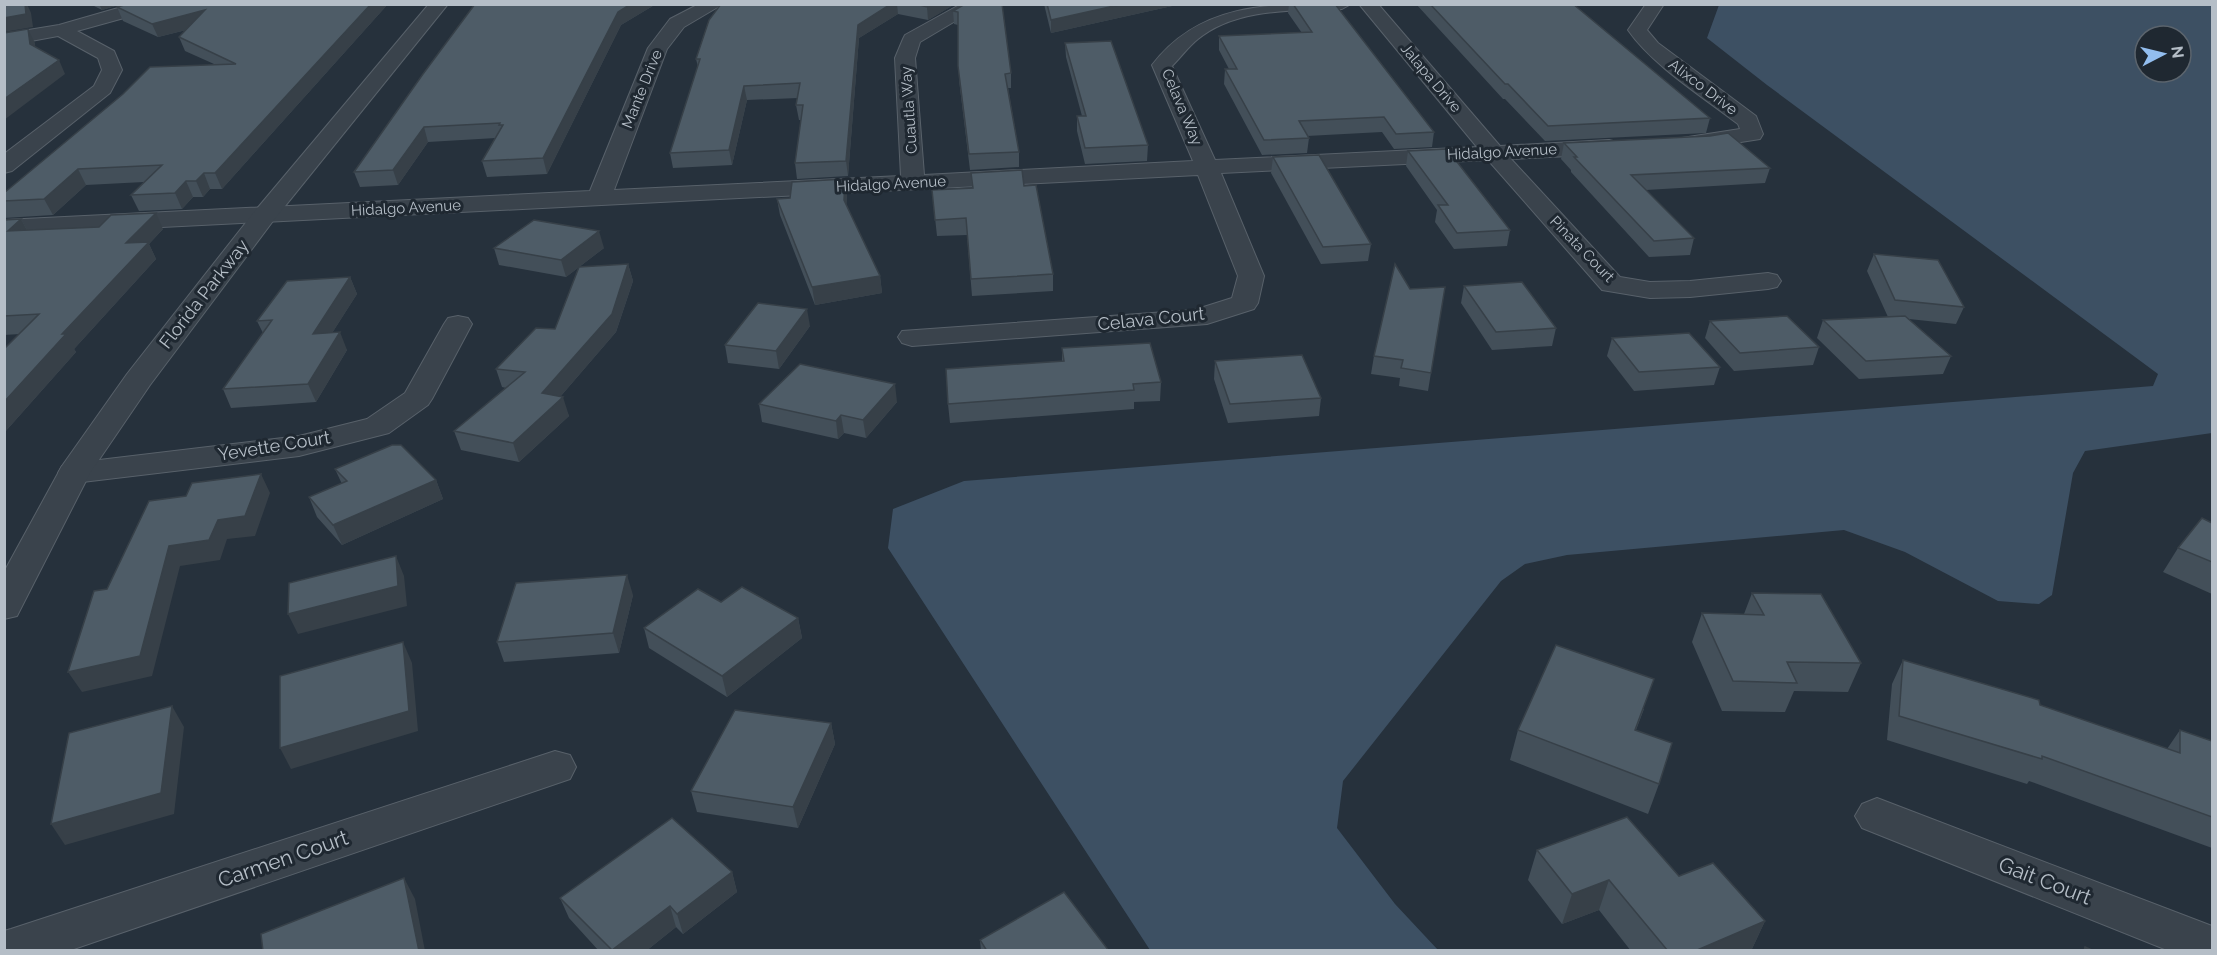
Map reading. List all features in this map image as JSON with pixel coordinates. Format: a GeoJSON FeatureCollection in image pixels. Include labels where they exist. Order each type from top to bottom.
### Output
{"type":"FeatureCollection","features":[{"type":"Feature","properties":{"kind":"street"},"geometry":{"type":"LineString","coordinates":[[4,40],[61,30],[154,4]]}},
{"type":"Feature","properties":{"kind":"street","name":"Florida Parkway"},"geometry":{"type":"LineString","coordinates":[[4,607],[74,473],[138,380],[264,216],[438,4]]}},
{"type":"Feature","properties":{"kind":"street","name":"Mante Drive"},"geometry":{"type":"LineString","coordinates":[[599,198],[658,48],[677,23],[714,4]]}},
{"type":"Feature","properties":{"kind":"street","name":"Cuautla Way"},"geometry":{"type":"LineString","coordinates":[[913,183],[905,58],[912,39],[975,4]]}},
{"type":"Feature","properties":{"kind":"street","name":"Celava Way"},"geometry":{"type":"LineString","coordinates":[[1207,167],[1162,65],[1192,33],[1227,15],[1270,7],[1342,4]]}},
{"type":"Feature","properties":{"kind":"street","name":"Jalapa Drive"},"geometry":{"type":"LineString","coordinates":[[1368,4],[1494,152]]}},
{"type":"Feature","properties":{"kind":"street","name":"Alixco Drive"},"geometry":{"type":"LineString","coordinates":[[1655,4],[1637,30],[1651,47],[1748,121],[1752,134],[1706,142],[1670,144]]}},
{"type":"Feature","properties":{"kind":"street"},"geometry":{"type":"LineString","coordinates":[[4,166],[103,89],[112,70],[107,55],[61,30]]}},
{"type":"Feature","properties":{"kind":"street","name":"Hidalgo Avenue"},"geometry":{"type":"LineString","coordinates":[[4,228],[1635,145]]}},
{"type":"Feature","properties":{"kind":"street","name":"Pinata Court"},"geometry":{"type":"LineString","coordinates":[[1494,152],[1611,284],[1650,290],[1690,289],[1768,281]]}},
{"type":"Feature","properties":{"kind":"street","name":"Celava Court"},"geometry":{"type":"LineString","coordinates":[[912,337],[1197,318],[1244,303],[1251,276],[1207,167]]}},
{"type":"Feature","properties":{"kind":"street","name":"Yevette Court"},"geometry":{"type":"LineString","coordinates":[[74,473],[299,446],[378,426],[417,399],[458,324]]}},
{"type":"Feature","properties":{"kind":"street","name":"Carmen Court"},"geometry":{"type":"LineString","coordinates":[[11,951],[555,767]]}},
{"type":"Feature","properties":{"kind":"street","name":"Gait Court"},"geometry":{"type":"LineString","coordinates":[[1877,816],[2212,947]]}},
{"type":"Feature","properties":{"kind":"water"},"geometry":{"type":"Polygon","coordinates":[[[1719,5],[2212,5],[2212,433],[2085,451],[2073,473],[2052,595],[2039,604],[1998,601],[1905,552],[1844,530],[1567,555],[1525,564],[1501,581],[1343,781],[1337,828],[1395,904],[1438,950],[1150,950],[888,548],[893,509],[964,481],[2153,386],[2158,374],[1767,85],[1707,38],[1719,5]]]}},
{"type":"Feature","properties":{"kind":"building"},"geometry":{"type":"Polygon","coordinates":[[[4,4],[25,4],[26,14],[4,18],[4,4]]]}},
{"type":"Feature","properties":{"kind":"building"},"geometry":{"type":"Polygon","coordinates":[[[128,4],[371,4],[215,173],[204,173],[196,181],[186,181],[175,193],[131,195],[162,165],[78,169],[44,199],[4,201],[4,193],[123,94],[150,67],[236,64],[179,37],[205,10],[152,24],[117,7],[128,4]]]}},
{"type":"Feature","properties":{"kind":"building"},"geometry":{"type":"Polygon","coordinates":[[[475,4],[631,4],[618,12],[543,158],[482,161],[503,125],[499,125],[500,123],[424,127],[393,170],[354,172],[423,74],[475,4]]]}},
{"type":"Feature","properties":{"kind":"building"},"geometry":{"type":"Polygon","coordinates":[[[721,4],[891,4],[858,25],[846,161],[795,163],[803,105],[796,105],[800,83],[744,86],[729,150],[670,153],[700,59],[696,59],[709,20],[721,4]]]}},
{"type":"Feature","properties":{"kind":"building"},"geometry":{"type":"Polygon","coordinates":[[[965,4],[1002,4],[1011,73],[1005,74],[1019,152],[969,154],[958,66],[958,12],[953,11],[965,4]]]}},
{"type":"Feature","properties":{"kind":"building"},"geometry":{"type":"Polygon","coordinates":[[[1047,4],[1123,4],[1051,20],[1047,4]]]}},
{"type":"Feature","properties":{"kind":"building"},"geometry":{"type":"Polygon","coordinates":[[[1293,4],[1335,4],[1434,132],[1396,134],[1384,117],[1299,121],[1309,138],[1264,140],[1225,69],[1237,69],[1219,36],[1312,32],[1293,4]]]}},
{"type":"Feature","properties":{"kind":"building"},"geometry":{"type":"Polygon","coordinates":[[[1430,4],[1573,4],[1710,118],[1548,126],[1430,4]]]}},
{"type":"Feature","properties":{"kind":"building"},"geometry":{"type":"Polygon","coordinates":[[[28,29],[30,44],[59,60],[4,99],[4,33],[28,29]]]}},
{"type":"Feature","properties":{"kind":"building"},"geometry":{"type":"Polygon","coordinates":[[[1111,41],[1148,145],[1085,148],[1077,116],[1086,116],[1065,43],[1111,41]]]}},
{"type":"Feature","properties":{"kind":"building"},"geometry":{"type":"Polygon","coordinates":[[[1728,133],[1770,168],[1631,175],[1694,238],[1654,241],[1574,157],[1577,157],[1564,143],[1710,136],[1728,133]]]}},
{"type":"Feature","properties":{"kind":"building"},"geometry":{"type":"Polygon","coordinates":[[[1447,149],[1510,230],[1457,233],[1438,205],[1448,205],[1408,151],[1447,149]]]}},
{"type":"Feature","properties":{"kind":"building"},"geometry":{"type":"Polygon","coordinates":[[[1319,155],[1371,244],[1323,247],[1273,157],[1319,155]]]}},
{"type":"Feature","properties":{"kind":"building"},"geometry":{"type":"Polygon","coordinates":[[[1022,170],[1024,186],[1036,185],[1053,274],[971,279],[966,218],[935,220],[932,190],[973,188],[971,173],[1022,170]]]}},
{"type":"Feature","properties":{"kind":"building"},"geometry":{"type":"Polygon","coordinates":[[[845,179],[844,200],[880,276],[812,287],[777,199],[790,198],[792,182],[845,179]]]}},
{"type":"Feature","properties":{"kind":"building"},"geometry":{"type":"Polygon","coordinates":[[[156,213],[126,243],[149,242],[62,334],[66,334],[4,402],[4,349],[39,314],[4,316],[4,220],[21,219],[8,231],[99,227],[111,215],[156,213]]]}},
{"type":"Feature","properties":{"kind":"building"},"geometry":{"type":"Polygon","coordinates":[[[534,220],[599,231],[561,260],[494,248],[534,220]]]}},
{"type":"Feature","properties":{"kind":"building"},"geometry":{"type":"Polygon","coordinates":[[[1874,254],[1938,260],[1964,307],[1895,300],[1874,254]]]}},
{"type":"Feature","properties":{"kind":"building"},"geometry":{"type":"Polygon","coordinates":[[[628,264],[612,314],[542,393],[563,397],[513,443],[454,431],[525,372],[496,369],[536,328],[555,329],[579,267],[628,264]]]}},
{"type":"Feature","properties":{"kind":"building"},"geometry":{"type":"Polygon","coordinates":[[[1395,264],[1410,289],[1445,287],[1431,373],[1401,368],[1403,360],[1374,356],[1395,264]]]}},
{"type":"Feature","properties":{"kind":"building"},"geometry":{"type":"Polygon","coordinates":[[[350,277],[313,334],[340,332],[308,384],[223,389],[272,320],[257,321],[287,281],[350,277]]]}},
{"type":"Feature","properties":{"kind":"building"},"geometry":{"type":"Polygon","coordinates":[[[1522,282],[1556,328],[1496,332],[1464,286],[1522,282]]]}},
{"type":"Feature","properties":{"kind":"building"},"geometry":{"type":"Polygon","coordinates":[[[758,303],[807,309],[776,351],[725,345],[758,303]]]}},
{"type":"Feature","properties":{"kind":"building"},"geometry":{"type":"Polygon","coordinates":[[[1787,316],[1819,347],[1740,353],[1710,321],[1787,316]]]}},
{"type":"Feature","properties":{"kind":"building"},"geometry":{"type":"Polygon","coordinates":[[[1905,316],[1951,356],[1866,361],[1823,320],[1905,316]]]}},
{"type":"Feature","properties":{"kind":"building"},"geometry":{"type":"Polygon","coordinates":[[[1689,333],[1720,367],[1639,372],[1612,338],[1689,333]]]}},
{"type":"Feature","properties":{"kind":"building"},"geometry":{"type":"Polygon","coordinates":[[[1150,343],[1161,382],[1133,384],[1134,390],[948,404],[946,369],[1064,361],[1062,348],[1150,343]]]}},
{"type":"Feature","properties":{"kind":"building"},"geometry":{"type":"Polygon","coordinates":[[[1302,355],[1321,398],[1230,404],[1215,361],[1302,355]]]}},
{"type":"Feature","properties":{"kind":"building"},"geometry":{"type":"Polygon","coordinates":[[[800,364],[895,384],[863,420],[841,415],[836,421],[759,404],[800,364]]]}},
{"type":"Feature","properties":{"kind":"building"},"geometry":{"type":"Polygon","coordinates":[[[392,445],[401,445],[436,480],[333,525],[309,497],[347,481],[335,469],[392,445]]]}},
{"type":"Feature","properties":{"kind":"building"},"geometry":{"type":"Polygon","coordinates":[[[261,474],[245,516],[218,520],[209,540],[169,546],[140,656],[68,672],[94,591],[107,589],[149,501],[186,496],[192,483],[261,474]]]}},
{"type":"Feature","properties":{"kind":"building"},"geometry":{"type":"Polygon","coordinates":[[[2202,518],[2212,523],[2212,562],[2178,548],[2202,518]]]}},
{"type":"Feature","properties":{"kind":"building"},"geometry":{"type":"Polygon","coordinates":[[[396,556],[398,586],[288,614],[289,583],[396,556]]]}},
{"type":"Feature","properties":{"kind":"building"},"geometry":{"type":"Polygon","coordinates":[[[627,575],[613,633],[497,642],[516,583],[627,575]]]}},
{"type":"Feature","properties":{"kind":"building"},"geometry":{"type":"Polygon","coordinates":[[[742,587],[798,618],[722,676],[644,628],[698,589],[721,602],[742,587]]]}},
{"type":"Feature","properties":{"kind":"building"},"geometry":{"type":"Polygon","coordinates":[[[1752,593],[1821,594],[1861,663],[1787,662],[1797,683],[1733,681],[1702,613],[1764,615],[1752,593]]]}},
{"type":"Feature","properties":{"kind":"building"},"geometry":{"type":"Polygon","coordinates":[[[403,642],[409,711],[280,748],[280,676],[403,642]]]}},
{"type":"Feature","properties":{"kind":"building"},"geometry":{"type":"Polygon","coordinates":[[[1556,645],[1654,679],[1635,730],[1672,743],[1659,784],[1518,730],[1556,645]]]}},
{"type":"Feature","properties":{"kind":"building"},"geometry":{"type":"Polygon","coordinates":[[[1903,660],[2039,700],[2040,705],[2180,753],[2180,730],[2212,741],[2212,817],[2042,756],[2042,759],[1899,716],[1903,660]]]}},
{"type":"Feature","properties":{"kind":"building"},"geometry":{"type":"Polygon","coordinates":[[[172,706],[161,793],[51,824],[69,733],[172,706]]]}},
{"type":"Feature","properties":{"kind":"building"},"geometry":{"type":"Polygon","coordinates":[[[735,710],[831,723],[793,807],[691,791],[735,710]]]}},
{"type":"Feature","properties":{"kind":"building"},"geometry":{"type":"Polygon","coordinates":[[[1627,817],[1679,876],[1713,863],[1765,921],[1695,951],[1668,951],[1609,880],[1572,894],[1537,850],[1627,817]]]}},
{"type":"Feature","properties":{"kind":"building"},"geometry":{"type":"Polygon","coordinates":[[[672,818],[732,872],[677,914],[670,906],[612,950],[560,898],[672,818]]]}},
{"type":"Feature","properties":{"kind":"building"},"geometry":{"type":"Polygon","coordinates":[[[404,878],[419,951],[263,951],[261,934],[404,878]]]}},
{"type":"Feature","properties":{"kind":"building"},"geometry":{"type":"Polygon","coordinates":[[[1064,892],[1109,951],[987,951],[980,940],[1064,892]]]}}]}
